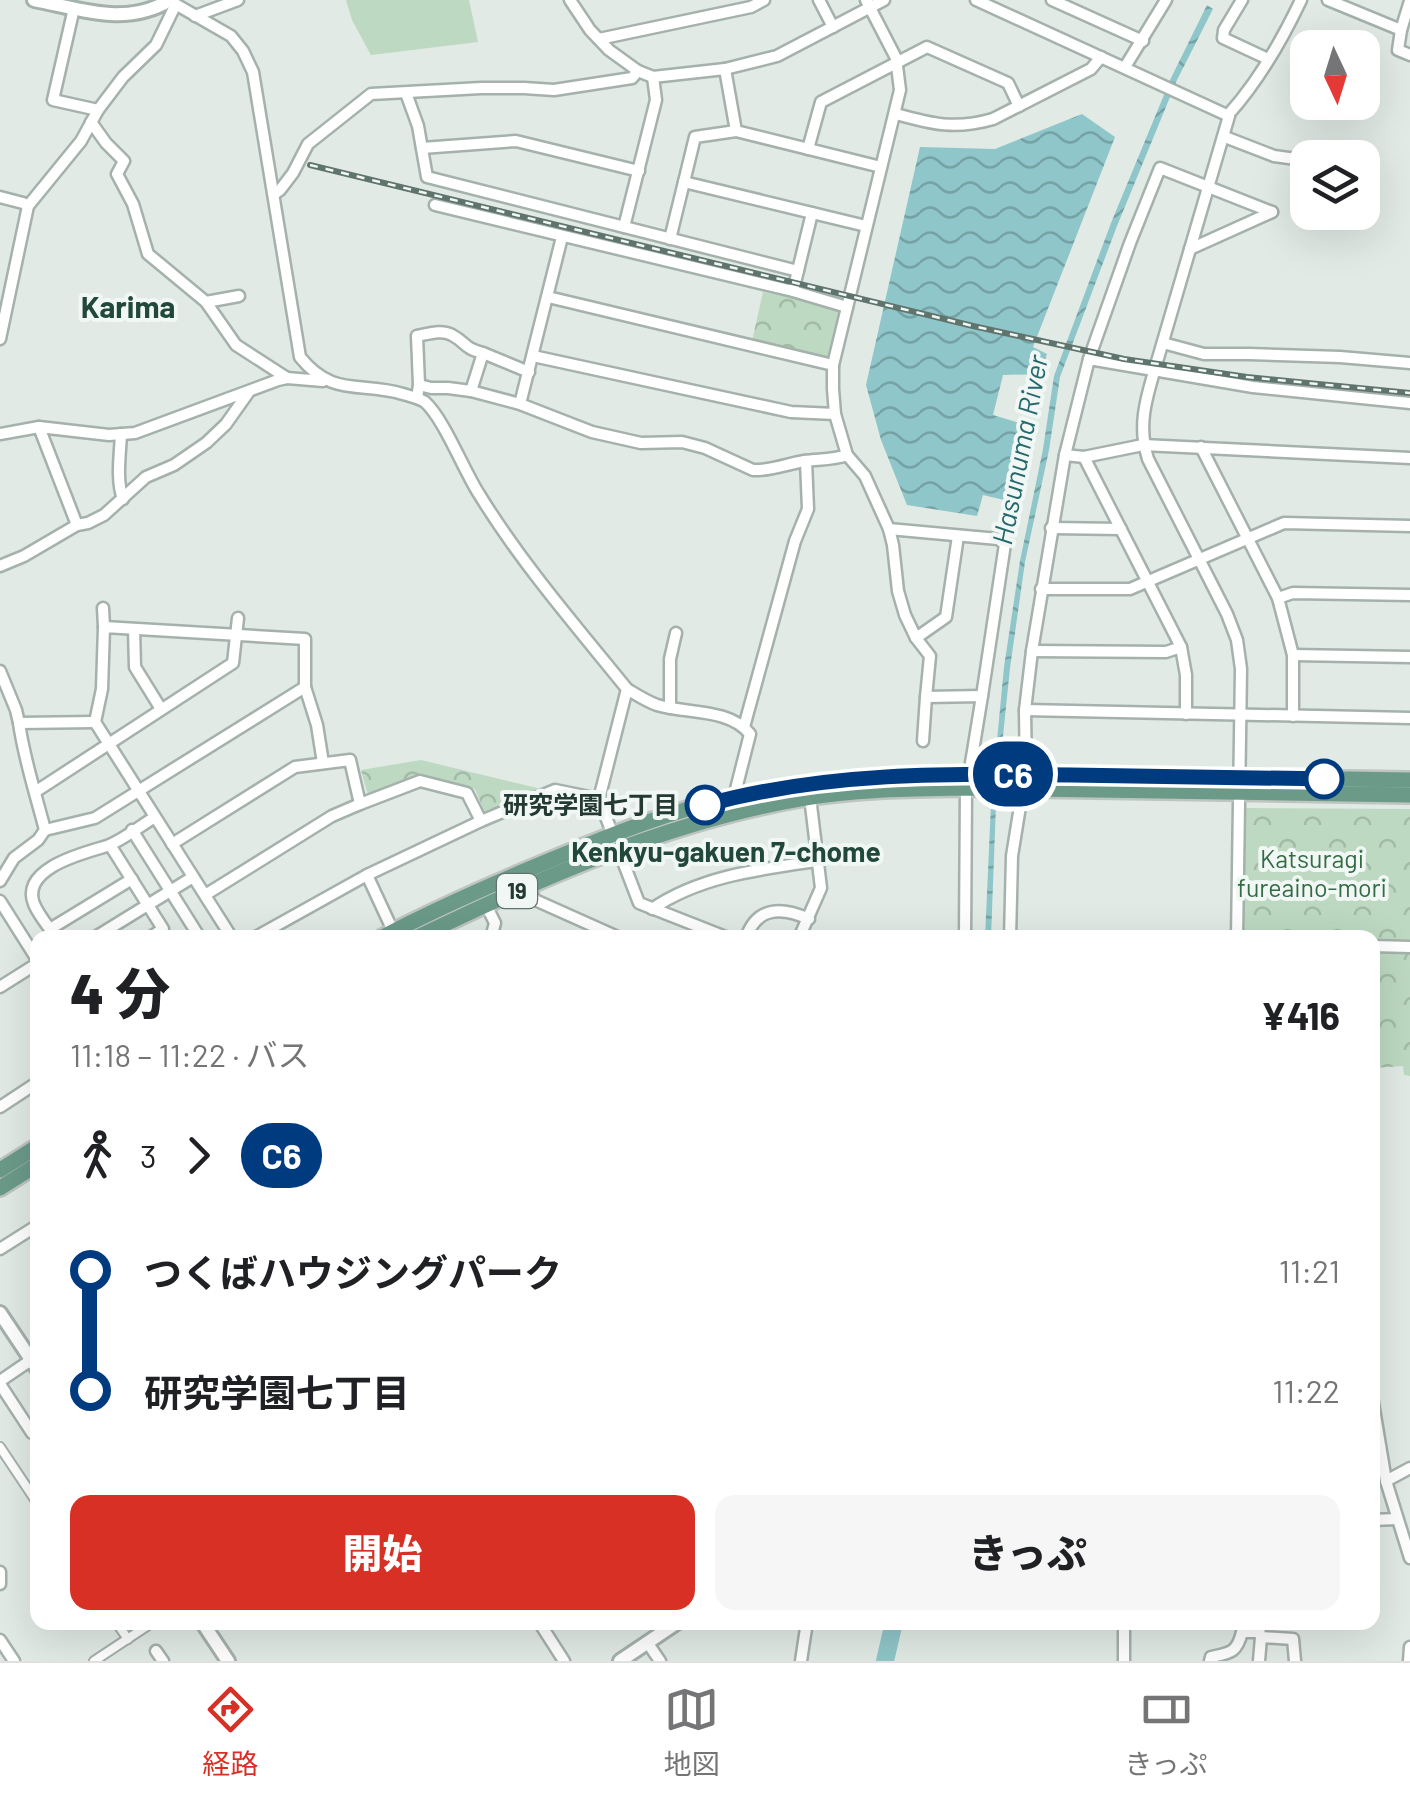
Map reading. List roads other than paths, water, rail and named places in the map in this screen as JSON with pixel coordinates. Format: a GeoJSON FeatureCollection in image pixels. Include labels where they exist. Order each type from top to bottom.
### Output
{"type":"FeatureCollection","features":[{"type":"Feature","properties":{"kind":"main road","name":"19"},"geometry":{"type":"LineString","coordinates":[[433,930],[676,813],[810,783],[908,775],[975,781],[1239,785],[1410,796]]}},
{"type":"Feature","properties":{"kind":"main road","name":"19"},"geometry":{"type":"LineString","coordinates":[[1239,785],[1410,780]]}},
{"type":"Feature","properties":{"kind":"main road","name":"19"},"geometry":{"type":"LineString","coordinates":[[396,930],[500,881],[616,842],[810,798],[975,781]]}},
{"type":"Feature","properties":{"kind":"main road"},"geometry":{"type":"LineString","coordinates":[[0,1170],[30,1151]]}},
{"type":"Feature","properties":{"kind":"main road"},"geometry":{"type":"LineString","coordinates":[[0,1188],[30,1169]]}},
{"type":"Feature","properties":{"kind":"street"},"geometry":{"type":"LineString","coordinates":[[34,0],[123,16],[172,2]]}},
{"type":"Feature","properties":{"kind":"street"},"geometry":{"type":"LineString","coordinates":[[194,16],[238,0]]}},
{"type":"Feature","properties":{"kind":"street"},"geometry":{"type":"LineString","coordinates":[[570,0],[599,40],[638,71],[653,76],[725,69],[778,56],[868,4],[884,0]]}},
{"type":"Feature","properties":{"kind":"street"},"geometry":{"type":"LineString","coordinates":[[599,40],[764,0]]}},
{"type":"Feature","properties":{"kind":"street"},"geometry":{"type":"LineString","coordinates":[[819,0],[833,27]]}},
{"type":"Feature","properties":{"kind":"street"},"geometry":{"type":"LineString","coordinates":[[976,0],[1228,115]]}},
{"type":"Feature","properties":{"kind":"street"},"geometry":{"type":"LineString","coordinates":[[1052,0],[1143,41]]}},
{"type":"Feature","properties":{"kind":"street"},"geometry":{"type":"LineString","coordinates":[[1125,68],[1166,0]]}},
{"type":"Feature","properties":{"kind":"street"},"geometry":{"type":"LineString","coordinates":[[1242,0],[1224,30],[1224,38],[1268,59]]}},
{"type":"Feature","properties":{"kind":"street"},"geometry":{"type":"LineString","coordinates":[[1236,930],[1241,669],[1236,640],[1227,614],[1148,459],[1143,444],[1143,409],[1225,137],[1228,115],[1248,92],[1301,0]]}},
{"type":"Feature","properties":{"kind":"street"},"geometry":{"type":"LineString","coordinates":[[1328,0],[1400,30]]}},
{"type":"Feature","properties":{"kind":"street"},"geometry":{"type":"LineString","coordinates":[[1410,1],[1398,50],[1410,56]]}},
{"type":"Feature","properties":{"kind":"street"},"geometry":{"type":"LineString","coordinates":[[172,2],[236,41],[252,72],[300,357],[324,381]]}},
{"type":"Feature","properties":{"kind":"street"},"geometry":{"type":"LineString","coordinates":[[0,340],[28,206],[81,142],[90,122],[123,77],[156,45],[172,2]]}},
{"type":"Feature","properties":{"kind":"street"},"geometry":{"type":"LineString","coordinates":[[868,4],[897,63],[900,82],[896,114],[833,365],[835,414],[847,455],[864,476],[889,530],[905,615],[930,656],[923,740]]}},
{"type":"Feature","properties":{"kind":"street"},"geometry":{"type":"LineString","coordinates":[[73,5],[53,100],[98,110]]}},
{"type":"Feature","properties":{"kind":"street"},"geometry":{"type":"LineString","coordinates":[[808,149],[821,102],[927,47],[1008,83],[1019,106]]}},
{"type":"Feature","properties":{"kind":"street"},"geometry":{"type":"LineString","coordinates":[[896,114],[944,126],[992,119],[1091,68],[1101,57]]}},
{"type":"Feature","properties":{"kind":"street"},"geometry":{"type":"LineString","coordinates":[[725,69],[736,131]]}},
{"type":"Feature","properties":{"kind":"street"},"geometry":{"type":"LineString","coordinates":[[274,194],[293,173],[308,144],[372,94],[554,90],[632,78],[638,71]]}},
{"type":"Feature","properties":{"kind":"street"},"geometry":{"type":"LineString","coordinates":[[624,227],[656,100],[653,76]]}},
{"type":"Feature","properties":{"kind":"street"},"geometry":{"type":"LineString","coordinates":[[406,93],[418,126],[427,177],[798,271]]}},
{"type":"Feature","properties":{"kind":"street"},"geometry":{"type":"LineString","coordinates":[[90,122],[124,161],[117,174],[133,204],[148,254],[206,302],[236,345],[287,378]]}},
{"type":"Feature","properties":{"kind":"street"},"geometry":{"type":"LineString","coordinates":[[670,239],[695,137],[736,131],[881,167]]}},
{"type":"Feature","properties":{"kind":"street"},"geometry":{"type":"LineString","coordinates":[[1225,137],[1290,158]]}},
{"type":"Feature","properties":{"kind":"street"},"geometry":{"type":"LineString","coordinates":[[422,148],[516,141],[638,171]]}},
{"type":"Feature","properties":{"kind":"street"},"geometry":{"type":"LineString","coordinates":[[1010,930],[1012,856],[1032,650],[1051,528],[1088,359],[1130,243],[1160,168],[1272,212],[1190,249]]}},
{"type":"Feature","properties":{"kind":"street"},"geometry":{"type":"LineString","coordinates":[[684,182],[866,226]]}},
{"type":"Feature","properties":{"kind":"street"},"geometry":{"type":"LineString","coordinates":[[0,198],[28,206]]}},
{"type":"Feature","properties":{"kind":"street"},"geometry":{"type":"LineString","coordinates":[[435,205],[847,307]]}},
{"type":"Feature","properties":{"kind":"street"},"geometry":{"type":"LineString","coordinates":[[793,291],[812,213]]}},
{"type":"Feature","properties":{"kind":"street"},"geometry":{"type":"LineString","coordinates":[[520,404],[562,236]]}},
{"type":"Feature","properties":{"kind":"street"},"geometry":{"type":"LineString","coordinates":[[206,302],[239,296]]}},
{"type":"Feature","properties":{"kind":"street"},"geometry":{"type":"LineString","coordinates":[[548,296],[833,365]]}},
{"type":"Feature","properties":{"kind":"street"},"geometry":{"type":"LineString","coordinates":[[529,372],[468,349],[450,333],[417,336],[418,392],[479,495],[551,596],[627,689],[652,704],[721,716],[750,734],[734,797]]}},
{"type":"Feature","properties":{"kind":"street"},"geometry":{"type":"LineString","coordinates":[[1163,343],[1204,354],[1410,364]]}},
{"type":"Feature","properties":{"kind":"street"},"geometry":{"type":"LineString","coordinates":[[471,391],[483,354]]}},
{"type":"Feature","properties":{"kind":"street"},"geometry":{"type":"LineString","coordinates":[[533,356],[791,412],[835,414]]}},
{"type":"Feature","properties":{"kind":"street"},"geometry":{"type":"LineString","coordinates":[[1088,359],[1253,387],[1410,403]]}},
{"type":"Feature","properties":{"kind":"street"},"geometry":{"type":"LineString","coordinates":[[0,434],[38,426],[108,435],[135,433],[287,378],[397,392],[430,388],[471,391],[520,404],[592,432],[640,443],[682,442],[705,448],[752,470],[847,455]]}},
{"type":"Feature","properties":{"kind":"street"},"geometry":{"type":"LineString","coordinates":[[0,566],[77,524],[104,514],[146,477],[174,465],[206,443],[226,424],[249,392]]}},
{"type":"Feature","properties":{"kind":"street"},"geometry":{"type":"LineString","coordinates":[[38,426],[77,524]]}},
{"type":"Feature","properties":{"kind":"street"},"geometry":{"type":"LineString","coordinates":[[121,434],[123,499]]}},
{"type":"Feature","properties":{"kind":"street"},"geometry":{"type":"LineString","coordinates":[[1065,454],[1084,457],[1143,444],[1410,458]]}},
{"type":"Feature","properties":{"kind":"street"},"geometry":{"type":"LineString","coordinates":[[1201,447],[1278,598],[1293,654],[1293,716]]}},
{"type":"Feature","properties":{"kind":"street"},"geometry":{"type":"LineString","coordinates":[[1084,457],[1181,647],[1186,714]]}},
{"type":"Feature","properties":{"kind":"street"},"geometry":{"type":"LineString","coordinates":[[744,727],[795,542],[808,509],[806,460]]}},
{"type":"Feature","properties":{"kind":"street"},"geometry":{"type":"LineString","coordinates":[[1041,588],[1130,590],[1284,523],[1410,526]]}},
{"type":"Feature","properties":{"kind":"street"},"geometry":{"type":"LineString","coordinates":[[1051,528],[1121,529]]}},
{"type":"Feature","properties":{"kind":"street"},"geometry":{"type":"LineString","coordinates":[[889,530],[998,539],[1004,544],[970,762],[975,781],[966,930]]}},
{"type":"Feature","properties":{"kind":"street"},"geometry":{"type":"LineString","coordinates":[[916,638],[946,617],[958,536]]}},
{"type":"Feature","properties":{"kind":"street"},"geometry":{"type":"LineString","coordinates":[[1278,598],[1294,593],[1410,595]]}},
{"type":"Feature","properties":{"kind":"street"},"geometry":{"type":"LineString","coordinates":[[102,608],[102,689],[95,722],[227,930]]}},
{"type":"Feature","properties":{"kind":"street"},"geometry":{"type":"LineString","coordinates":[[35,792],[233,664],[238,618]]}},
{"type":"Feature","properties":{"kind":"street"},"geometry":{"type":"LineString","coordinates":[[104,627],[306,639],[305,687],[318,725],[322,763]]}},
{"type":"Feature","properties":{"kind":"street"},"geometry":{"type":"LineString","coordinates":[[134,629],[135,667],[160,709]]}},
{"type":"Feature","properties":{"kind":"street"},"geometry":{"type":"LineString","coordinates":[[670,708],[670,659],[676,633]]}},
{"type":"Feature","properties":{"kind":"street"},"geometry":{"type":"LineString","coordinates":[[1032,650],[1166,652],[1181,647]]}},
{"type":"Feature","properties":{"kind":"street"},"geometry":{"type":"LineString","coordinates":[[1293,654],[1410,658]]}},
{"type":"Feature","properties":{"kind":"street"},"geometry":{"type":"LineString","coordinates":[[0,671],[16,710],[23,752],[45,830]]}},
{"type":"Feature","properties":{"kind":"street"},"geometry":{"type":"LineString","coordinates":[[0,881],[14,858],[45,830],[94,818],[305,687]]}},
{"type":"Feature","properties":{"kind":"street"},"geometry":{"type":"LineString","coordinates":[[627,689],[599,799],[639,903],[708,930]]}},
{"type":"Feature","properties":{"kind":"street"},"geometry":{"type":"LineString","coordinates":[[926,698],[982,696]]}},
{"type":"Feature","properties":{"kind":"street"},"geometry":{"type":"LineString","coordinates":[[1026,710],[1410,718]]}},
{"type":"Feature","properties":{"kind":"street"},"geometry":{"type":"LineString","coordinates":[[18,723],[95,722]]}},
{"type":"Feature","properties":{"kind":"street"},"geometry":{"type":"LineString","coordinates":[[172,844],[294,766],[350,760],[360,804]]}},
{"type":"Feature","properties":{"kind":"street"},"geometry":{"type":"LineString","coordinates":[[205,895],[332,816],[420,780],[467,792],[481,821]]}},
{"type":"Feature","properties":{"kind":"street"},"geometry":{"type":"LineString","coordinates":[[268,930],[367,875],[555,790],[599,799]]}},
{"type":"Feature","properties":{"kind":"street"},"geometry":{"type":"LineString","coordinates":[[803,930],[822,888],[810,798]]}},
{"type":"Feature","properties":{"kind":"street"},"geometry":{"type":"LineString","coordinates":[[51,930],[32,901],[32,888],[43,874],[74,855],[110,845],[155,817]]}},
{"type":"Feature","properties":{"kind":"street"},"geometry":{"type":"LineString","coordinates":[[132,830],[195,930]]}},
{"type":"Feature","properties":{"kind":"street"},"geometry":{"type":"LineString","coordinates":[[110,845],[161,930]]}},
{"type":"Feature","properties":{"kind":"street"},"geometry":{"type":"LineString","coordinates":[[652,908],[666,899],[740,872],[818,860]]}},
{"type":"Feature","properties":{"kind":"street"},"geometry":{"type":"LineString","coordinates":[[367,875],[386,930]]}},
{"type":"Feature","properties":{"kind":"street"},"geometry":{"type":"LineString","coordinates":[[107,930],[193,877]]}},
{"type":"Feature","properties":{"kind":"street"},"geometry":{"type":"LineString","coordinates":[[57,930],[132,879]]}},
{"type":"Feature","properties":{"kind":"street"},"geometry":{"type":"LineString","coordinates":[[528,886],[535,900],[602,930]]}},
{"type":"Feature","properties":{"kind":"street"},"geometry":{"type":"LineString","coordinates":[[0,901],[30,949]]}},
{"type":"Feature","properties":{"kind":"street"},"geometry":{"type":"LineString","coordinates":[[486,905],[495,923],[493,930]]}},
{"type":"Feature","properties":{"kind":"street"},"geometry":{"type":"LineString","coordinates":[[750,930],[753,922],[771,912],[794,912],[808,919]]}},
{"type":"Feature","properties":{"kind":"street"},"geometry":{"type":"LineString","coordinates":[[1380,946],[1410,947]]}},
{"type":"Feature","properties":{"kind":"street"},"geometry":{"type":"LineString","coordinates":[[0,987],[30,967]]}},
{"type":"Feature","properties":{"kind":"street"},"geometry":{"type":"LineString","coordinates":[[0,1107],[30,1087]]}},
{"type":"Feature","properties":{"kind":"street"},"geometry":{"type":"LineString","coordinates":[[0,1249],[30,1229]]}},
{"type":"Feature","properties":{"kind":"street"},"geometry":{"type":"LineString","coordinates":[[0,1313],[30,1355]]}},
{"type":"Feature","properties":{"kind":"street"},"geometry":{"type":"LineString","coordinates":[[30,1365],[0,1382],[30,1430]]}},
{"type":"Feature","properties":{"kind":"street"},"geometry":{"type":"LineString","coordinates":[[1380,1444],[1386,1480],[1410,1558]]}},
{"type":"Feature","properties":{"kind":"street"},"geometry":{"type":"LineString","coordinates":[[0,1447],[30,1492]]}},
{"type":"Feature","properties":{"kind":"street"},"geometry":{"type":"LineString","coordinates":[[1386,1480],[1410,1468]]}},
{"type":"Feature","properties":{"kind":"street"},"geometry":{"type":"LineString","coordinates":[[1380,1520],[1397,1519]]}},
{"type":"Feature","properties":{"kind":"street"},"geometry":{"type":"LineString","coordinates":[[0,1572],[0,1584]]}},
{"type":"Feature","properties":{"kind":"street"},"geometry":{"type":"LineString","coordinates":[[122,1630],[128,1639]]}},
{"type":"Feature","properties":{"kind":"street"},"geometry":{"type":"LineString","coordinates":[[94,1661],[141,1630]]}},
{"type":"Feature","properties":{"kind":"street"},"geometry":{"type":"LineString","coordinates":[[207,1630],[228,1661]]}},
{"type":"Feature","properties":{"kind":"street"},"geometry":{"type":"LineString","coordinates":[[544,1630],[564,1661]]}},
{"type":"Feature","properties":{"kind":"street"},"geometry":{"type":"LineString","coordinates":[[620,1661],[666,1630]]}},
{"type":"Feature","properties":{"kind":"street"},"geometry":{"type":"LineString","coordinates":[[801,1661],[806,1630]]}},
{"type":"Feature","properties":{"kind":"street"},"geometry":{"type":"LineString","coordinates":[[1124,1630],[1124,1661]]}},
{"type":"Feature","properties":{"kind":"street"},"geometry":{"type":"LineString","coordinates":[[1259,1661],[1261,1630]]}},
{"type":"Feature","properties":{"kind":"street"},"geometry":{"type":"LineString","coordinates":[[1210,1661],[1210,1657],[1235,1649],[1242,1632],[1261,1630],[1293,1640],[1295,1661]]}},
{"type":"Feature","properties":{"kind":"street"},"geometry":{"type":"LineString","coordinates":[[0,1640],[14,1661]]}},
{"type":"Feature","properties":{"kind":"street"},"geometry":{"type":"LineString","coordinates":[[648,1642],[660,1661]]}},
{"type":"Feature","properties":{"kind":"street"},"geometry":{"type":"LineString","coordinates":[[1408,1661],[1410,1647]]}},
{"type":"Feature","properties":{"kind":"water"},"geometry":{"type":"Polygon","coordinates":[[[1207,5],[1213,9],[1177,80],[1060,377],[1025,562],[1010,668],[996,804],[991,930],[985,930],[991,804],[1004,667],[1054,376],[1171,78],[1207,5]]]}},
{"type":"Feature","properties":{"kind":"water"},"geometry":{"type":"Polygon","coordinates":[[[1082,114],[1115,137],[1033,347],[1047,354],[1040,374],[1003,375],[993,415],[1020,423],[1004,500],[983,495],[977,516],[907,505],[881,440],[866,385],[920,147],[995,149],[1082,114]]]}},
{"type":"Feature","properties":{"kind":"waterway","name":"Hasunuma River"},"geometry":{"type":"LineString","coordinates":[[885,1661],[892,1630]]}},
{"type":"Feature","properties":{"kind":"railway"},"geometry":{"type":"LineString","coordinates":[[310,165],[1124,359],[1247,377],[1410,393]]}},
{"type":"Feature","properties":{"kind":"place","name":"研究学園七丁目"},"geometry":{"type":"Point","coordinates":[705,805]}},
{"type":"Feature","properties":{"kind":"district","name":"Karima"},"geometry":{"type":"Point","coordinates":[128,308]}},
{"type":"Feature","properties":{"kind":"district","name":"Kenkyu-gakuen 7-chome"},"geometry":{"type":"Point","coordinates":[726,852]}},
{"type":"Feature","properties":{"kind":"park label","name":"Katsuragi fureaino-mori"},"geometry":{"type":"Point","coordinates":[1312,874]}}]}
